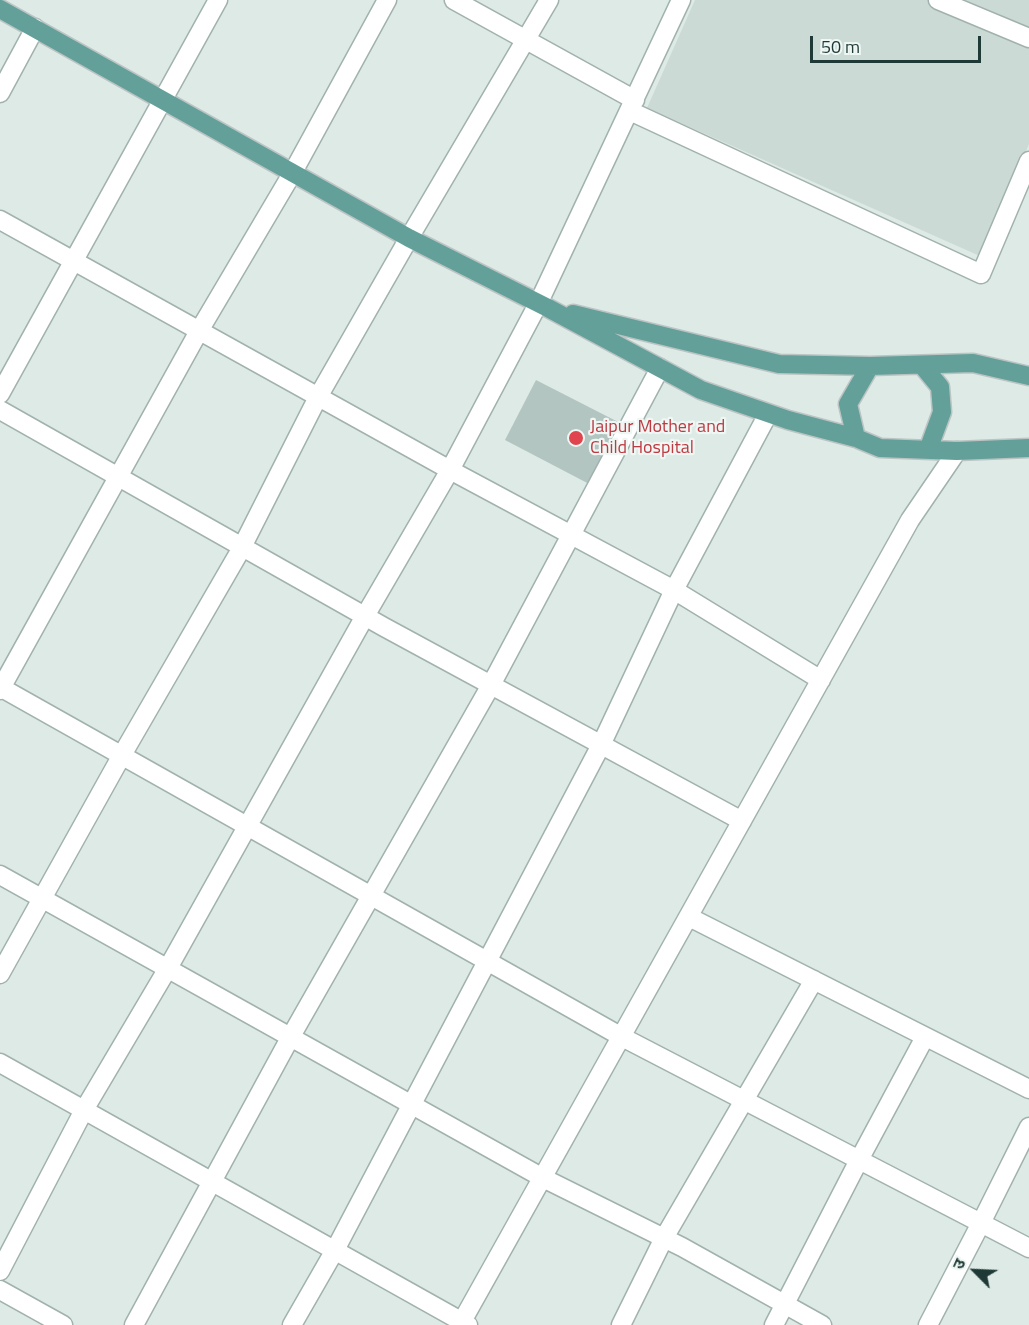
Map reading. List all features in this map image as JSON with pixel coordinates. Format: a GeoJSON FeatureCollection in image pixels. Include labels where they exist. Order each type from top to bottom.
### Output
{"type":"FeatureCollection","features":[{"type":"Feature","properties":{"kind":"main road"},"geometry":{"type":"LineString","coordinates":[[0,9],[409,238],[701,390],[768,414],[856,438],[880,448],[957,451],[1029,448]]}},
{"type":"Feature","properties":{"kind":"main road"},"geometry":{"type":"LineString","coordinates":[[543,306],[779,364],[870,366],[973,363],[1029,376]]}},
{"type":"Feature","properties":{"kind":"main road"},"geometry":{"type":"LineString","coordinates":[[922,365],[940,387],[942,412],[928,450]]}},
{"type":"Feature","properties":{"kind":"main road"},"geometry":{"type":"LineString","coordinates":[[856,438],[848,404],[870,366]]}},
{"type":"Feature","properties":{"kind":"street"},"geometry":{"type":"LineString","coordinates":[[0,394],[218,0]]}},
{"type":"Feature","properties":{"kind":"street"},"geometry":{"type":"LineString","coordinates":[[387,0],[0,688],[622,1037],[1029,1248]]}},
{"type":"Feature","properties":{"kind":"street"},"geometry":{"type":"LineString","coordinates":[[454,0],[526,40],[632,106],[981,274],[1029,161]]}},
{"type":"Feature","properties":{"kind":"street"},"geometry":{"type":"LineString","coordinates":[[0,974],[122,755],[243,547],[318,397],[549,0]]}},
{"type":"Feature","properties":{"kind":"street"},"geometry":{"type":"LineString","coordinates":[[0,1271],[84,1110],[168,968],[364,616],[543,306],[681,0]]}},
{"type":"Feature","properties":{"kind":"street"},"geometry":{"type":"LineString","coordinates":[[938,0],[1029,38]]}},
{"type":"Feature","properties":{"kind":"street"},"geometry":{"type":"LineString","coordinates":[[0,93],[35,28]]}},
{"type":"Feature","properties":{"kind":"street"},"geometry":{"type":"LineString","coordinates":[[0,220],[450,470],[674,590],[821,680]]}},
{"type":"Feature","properties":{"kind":"street"},"geometry":{"type":"LineString","coordinates":[[134,1325],[290,1038],[491,685],[660,368]]}},
{"type":"Feature","properties":{"kind":"street"},"geometry":{"type":"LineString","coordinates":[[0,410],[364,616],[742,821]]}},
{"type":"Feature","properties":{"kind":"street"},"geometry":{"type":"LineString","coordinates":[[292,1325],[335,1250],[601,745],[674,590],[768,414]]}},
{"type":"Feature","properties":{"kind":"street"},"geometry":{"type":"LineString","coordinates":[[0,1063],[464,1324],[910,520],[957,451]]}},
{"type":"Feature","properties":{"kind":"street"},"geometry":{"type":"LineString","coordinates":[[0,874],[543,1178],[664,1238],[822,1325]]}},
{"type":"Feature","properties":{"kind":"street"},"geometry":{"type":"LineString","coordinates":[[689,917],[1029,1089]]}},
{"type":"Feature","properties":{"kind":"street"},"geometry":{"type":"LineString","coordinates":[[621,1325],[664,1238],[814,980]]}},
{"type":"Feature","properties":{"kind":"street"},"geometry":{"type":"LineString","coordinates":[[774,1325],[925,1037]]}},
{"type":"Feature","properties":{"kind":"street"},"geometry":{"type":"LineString","coordinates":[[928,1325],[1029,1127]]}},
{"type":"Feature","properties":{"kind":"street"},"geometry":{"type":"LineString","coordinates":[[0,1290],[63,1325]]}},
{"type":"Feature","properties":{"kind":"shaded area"},"geometry":{"type":"Polygon","coordinates":[[[695,0],[1029,0],[1029,144],[982,257],[647,108],[695,0]]]}},
{"type":"Feature","properties":{"kind":"building"},"geometry":{"type":"Polygon","coordinates":[[[536,380],[624,425],[593,486],[505,440],[536,380]]]}},
{"type":"Feature","properties":{"kind":"place","name":"Jaipur Mother and Child Hospital"},"geometry":{"type":"Point","coordinates":[576,438]}}]}
